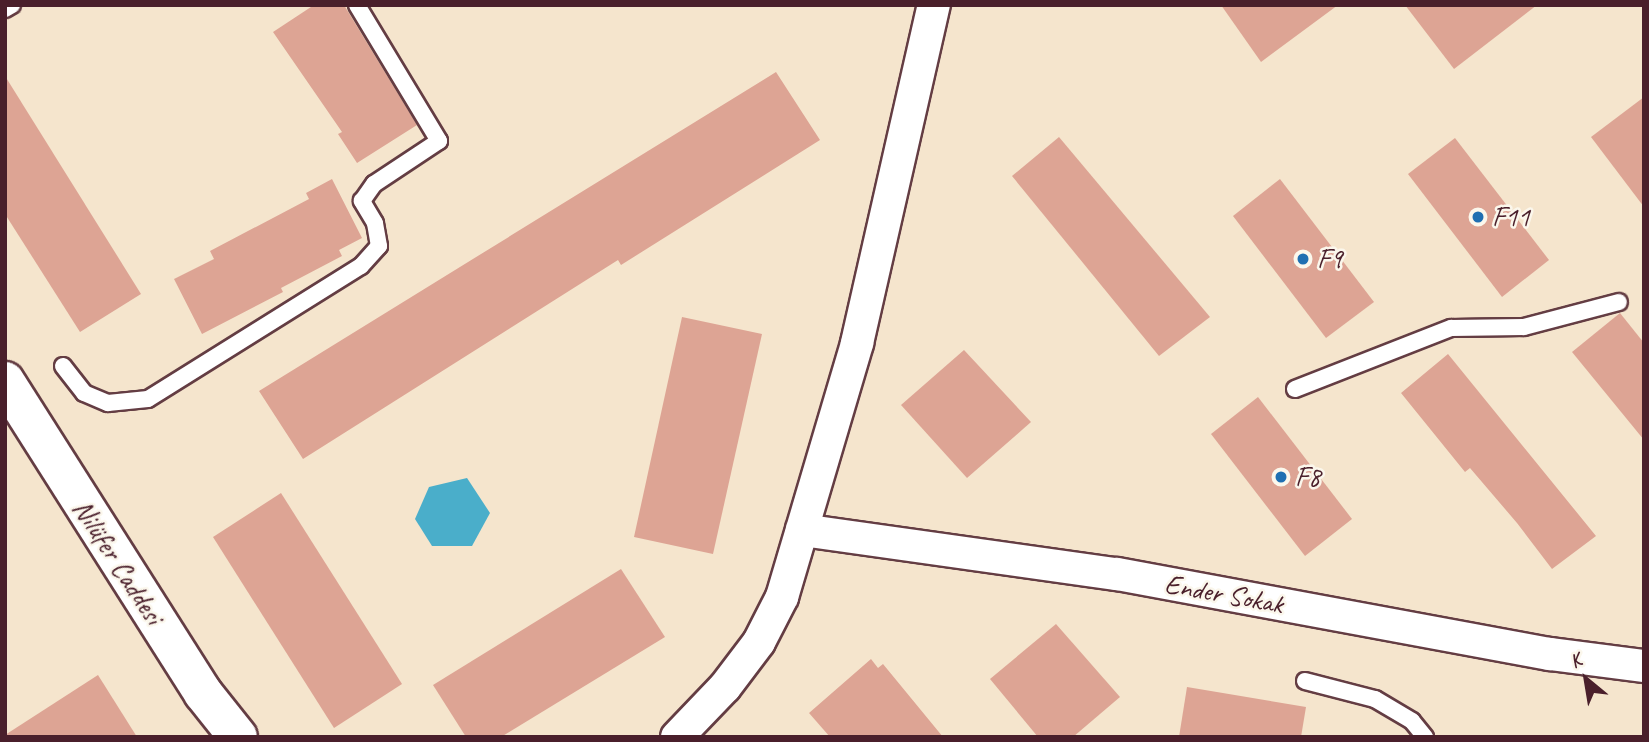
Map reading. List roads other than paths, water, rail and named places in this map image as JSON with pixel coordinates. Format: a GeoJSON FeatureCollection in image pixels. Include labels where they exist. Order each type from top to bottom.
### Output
{"type":"FeatureCollection","features":[{"type":"Feature","properties":{"kind":"street"},"geometry":{"type":"LineString","coordinates":[[677,737],[726,687],[759,642],[782,597],[857,343],[934,5]]}},
{"type":"Feature","properties":{"kind":"street","name":"Nilüfer Caddesi"},"geometry":{"type":"LineString","coordinates":[[5,382],[16,423],[203,693],[238,737]]}},
{"type":"Feature","properties":{"kind":"street","name":"Ender Sokak"},"geometry":{"type":"LineString","coordinates":[[802,530],[1116,574],[1550,654],[1644,666]]}},
{"type":"Feature","properties":{"kind":"lane"},"geometry":{"type":"LineString","coordinates":[[5,9],[12,5]]}},
{"type":"Feature","properties":{"kind":"lane"},"geometry":{"type":"LineString","coordinates":[[63,366],[84,393],[108,402],[148,399],[361,267],[379,246],[375,223],[362,201],[374,184],[439,141],[357,5]]}},
{"type":"Feature","properties":{"kind":"lane"},"geometry":{"type":"LineString","coordinates":[[1295,389],[1451,328],[1524,327],[1619,302]]}},
{"type":"Feature","properties":{"kind":"lane"},"geometry":{"type":"LineString","coordinates":[[1305,681],[1375,699],[1412,721],[1425,737]]}},
{"type":"Feature","properties":{"kind":"water"},"geometry":{"type":"Polygon","coordinates":[[[467,478],[490,513],[472,546],[432,546],[415,519],[429,487],[467,478]]]}},
{"type":"Feature","properties":{"kind":"place","name":"F11"},"geometry":{"type":"Point","coordinates":[1478,217]}},
{"type":"Feature","properties":{"kind":"place","name":"F9"},"geometry":{"type":"Point","coordinates":[1303,259]}},
{"type":"Feature","properties":{"kind":"place","name":"F8"},"geometry":{"type":"Point","coordinates":[1281,477]}}]}
